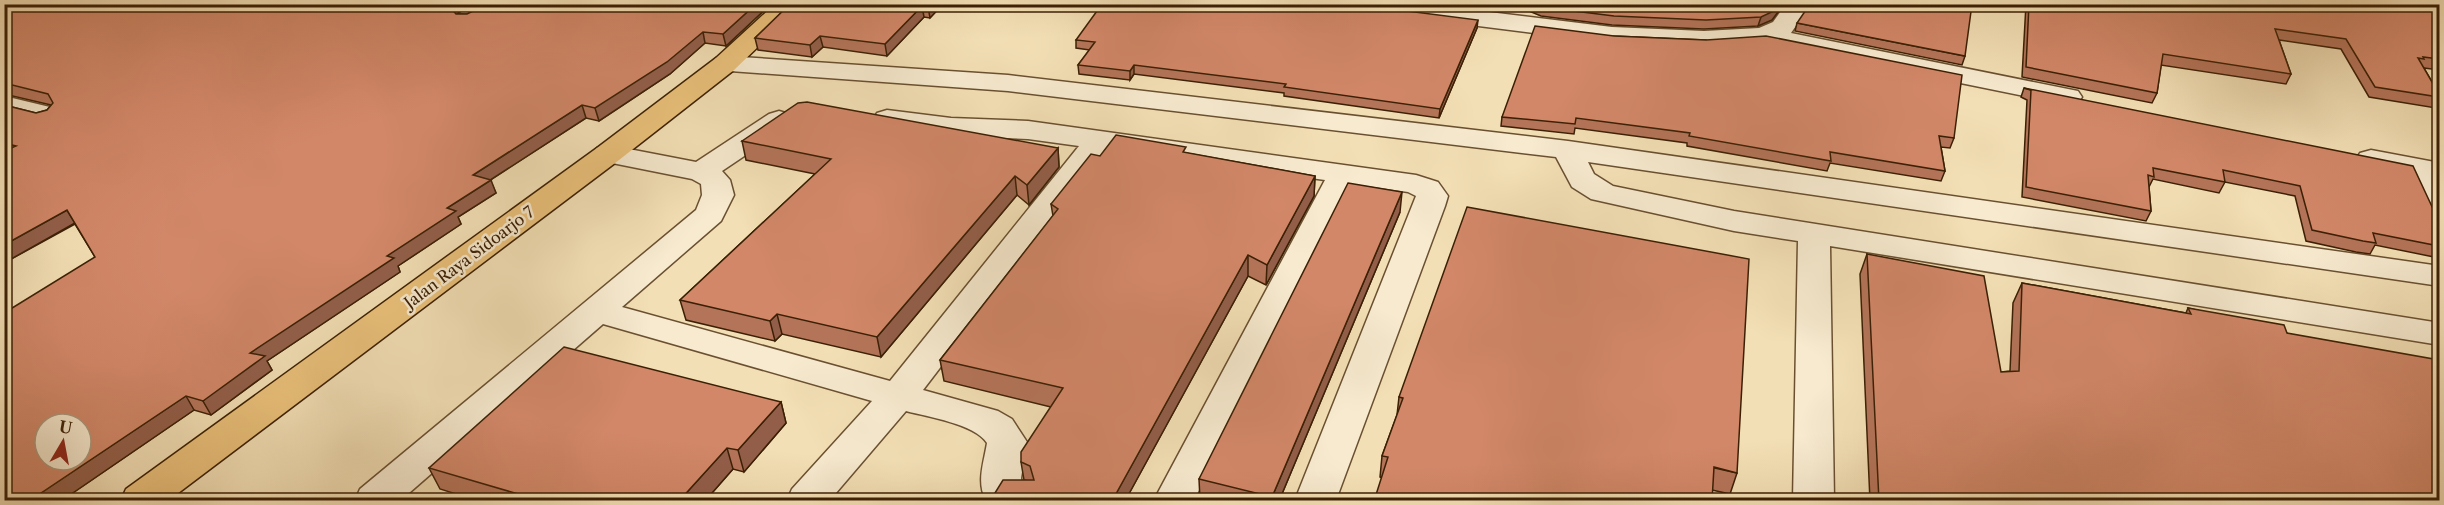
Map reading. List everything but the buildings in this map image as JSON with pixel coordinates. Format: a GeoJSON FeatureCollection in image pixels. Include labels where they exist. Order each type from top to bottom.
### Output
{"type":"FeatureCollection","features":[{"type":"Feature","properties":{"kind":"main road","name":"Jalan Raya Sidoarjo 7"},"geometry":{"type":"LineString","coordinates":[[141,501],[608,154],[724,63],[789,4]]}},
{"type":"Feature","properties":{"kind":"street"},"geometry":{"type":"LineString","coordinates":[[1380,4],[1407,10],[1612,35],[1704,39],[1764,34],[2097,103]]}},
{"type":"Feature","properties":{"kind":"street"},"geometry":{"type":"LineString","coordinates":[[1764,34],[1782,27],[1799,4]]}},
{"type":"Feature","properties":{"kind":"street"},"geometry":{"type":"LineString","coordinates":[[724,63],[1008,83],[1568,150],[2439,276]]}},
{"type":"Feature","properties":{"kind":"street"},"geometry":{"type":"LineString","coordinates":[[4,104],[44,114]]}},
{"type":"Feature","properties":{"kind":"street"},"geometry":{"type":"LineString","coordinates":[[701,172],[785,116],[794,111],[809,109]]}},
{"type":"Feature","properties":{"kind":"street"},"geometry":{"type":"LineString","coordinates":[[863,115],[919,124],[1028,130],[1344,173],[1416,184],[1428,189],[1432,196],[1316,501]]}},
{"type":"Feature","properties":{"kind":"street"},"geometry":{"type":"LineString","coordinates":[[807,501],[899,395],[1099,140]]}},
{"type":"Feature","properties":{"kind":"street"},"geometry":{"type":"LineString","coordinates":[[1568,150],[1583,183],[1595,191],[1734,221],[2439,334]]}},
{"type":"Feature","properties":{"kind":"street"},"geometry":{"type":"LineString","coordinates":[[381,499],[710,214],[718,195],[714,180],[701,172],[608,154]]}},
{"type":"Feature","properties":{"kind":"street"},"geometry":{"type":"LineString","coordinates":[[2350,154],[2430,170],[2439,214]]}},
{"type":"Feature","properties":{"kind":"street"},"geometry":{"type":"LineString","coordinates":[[1174,501],[1344,173]]}},
{"type":"Feature","properties":{"kind":"street"},"geometry":{"type":"LineString","coordinates":[[1813,501],[1814,232]]}},
{"type":"Feature","properties":{"kind":"street"},"geometry":{"type":"LineString","coordinates":[[596,311],[984,420],[998,429],[1006,442],[1001,478],[1003,494],[1015,501]]}}]}
